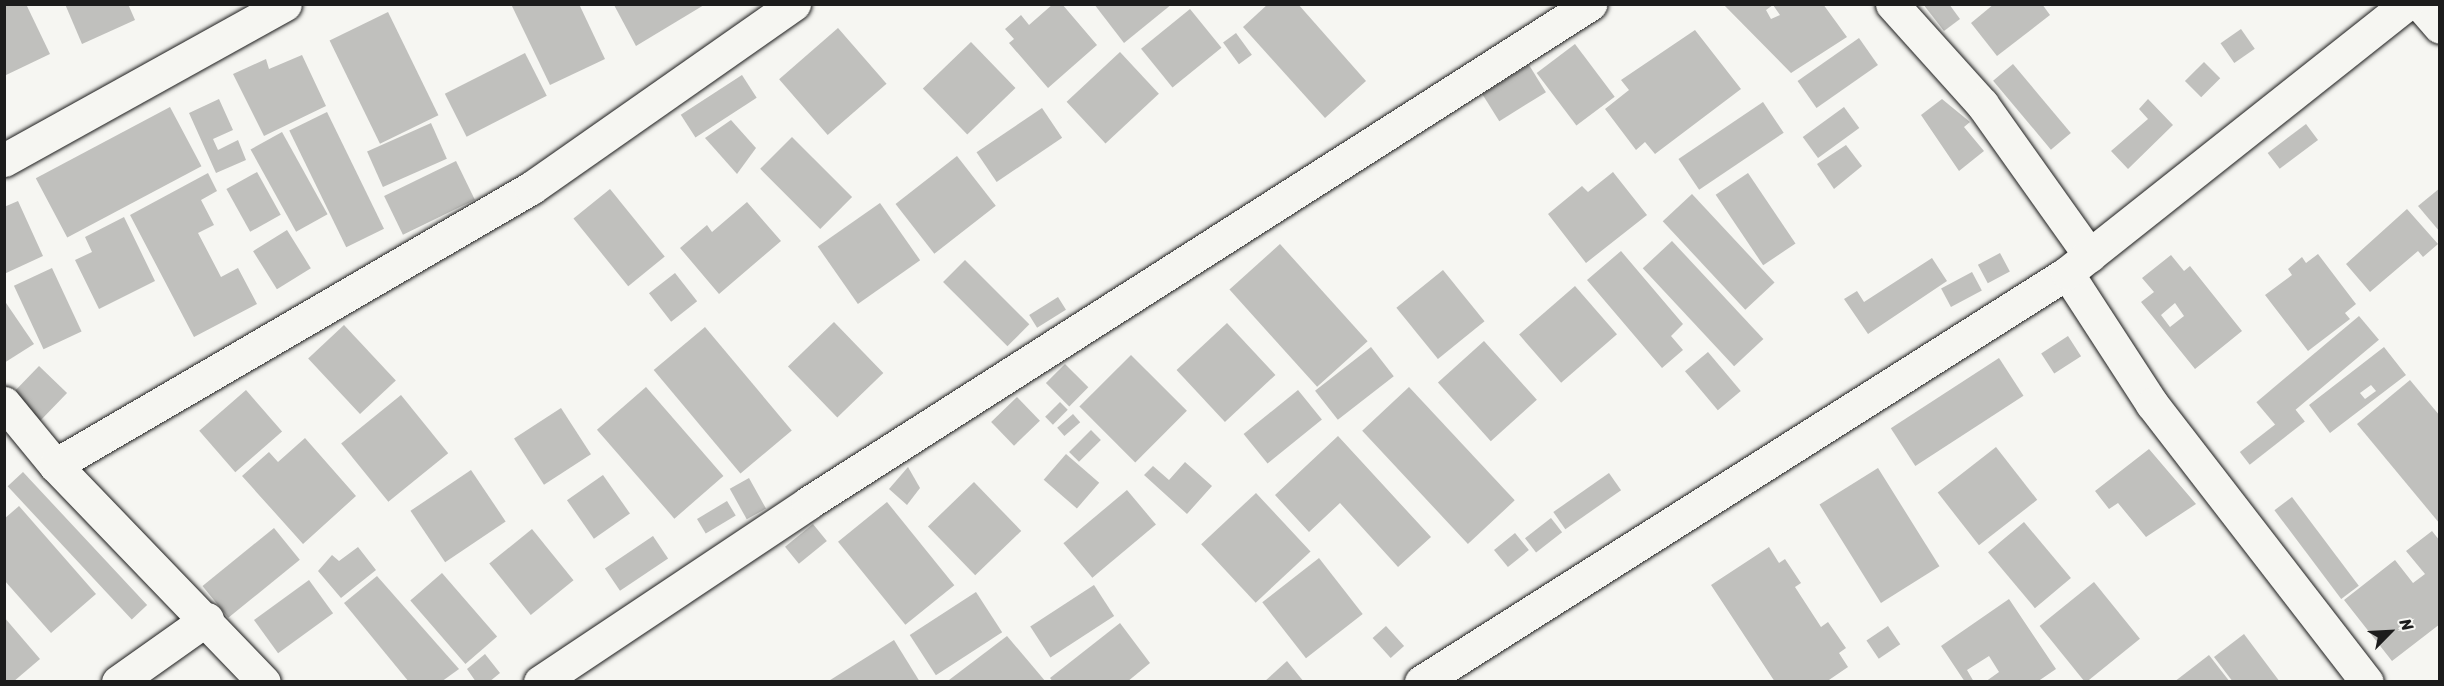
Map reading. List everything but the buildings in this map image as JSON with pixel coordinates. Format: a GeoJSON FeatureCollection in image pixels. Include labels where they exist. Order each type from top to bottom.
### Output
{"type":"FeatureCollection","features":[{"type":"Feature","properties":{"kind":"street"},"geometry":{"type":"LineString","coordinates":[[4,160],[285,4]]}},
{"type":"Feature","properties":{"kind":"street"},"geometry":{"type":"LineString","coordinates":[[55,465],[531,188],[794,4]]}},
{"type":"Feature","properties":{"kind":"street"},"geometry":{"type":"LineString","coordinates":[[540,681],[808,503],[1590,4]]}},
{"type":"Feature","properties":{"kind":"street"},"geometry":{"type":"LineString","coordinates":[[1892,4],[1982,105],[2079,265],[2152,404],[2367,681]]}},
{"type":"Feature","properties":{"kind":"street"},"geometry":{"type":"LineString","coordinates":[[1421,681],[2079,265],[2406,4]]}},
{"type":"Feature","properties":{"kind":"street"},"geometry":{"type":"LineString","coordinates":[[2420,4],[2439,27]]}},
{"type":"Feature","properties":{"kind":"street"},"geometry":{"type":"LineString","coordinates":[[4,403],[55,465],[207,619],[264,681]]}},
{"type":"Feature","properties":{"kind":"street"},"geometry":{"type":"LineString","coordinates":[[118,681],[207,619]]}}]}
